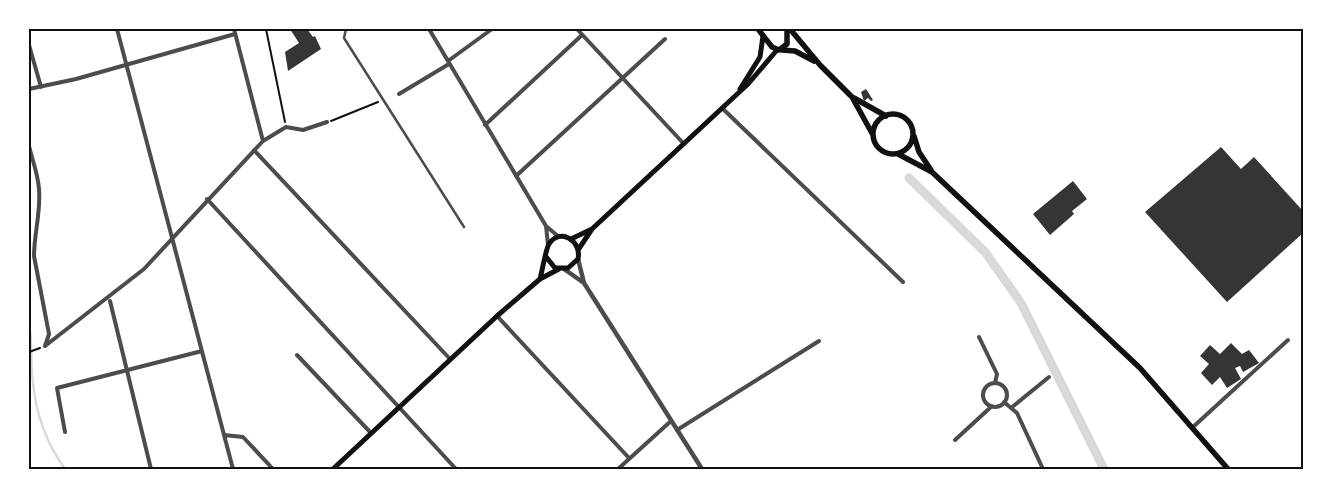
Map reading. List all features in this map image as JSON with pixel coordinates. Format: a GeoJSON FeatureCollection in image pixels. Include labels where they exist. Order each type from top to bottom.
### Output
{"type":"FeatureCollection","features":[{"type":"Feature","properties":{"kind":"main road"},"geometry":{"type":"LineString","coordinates":[[758,29],[779,50],[799,53],[820,65]]}},
{"type":"Feature","properties":{"kind":"main road"},"geometry":{"type":"LineString","coordinates":[[578,250],[592,229],[722,108],[787,44],[788,29]]}},
{"type":"Feature","properties":{"kind":"main road"},"geometry":{"type":"LineString","coordinates":[[788,29],[852,97],[864,115],[874,141],[881,150],[886,153],[898,154],[932,172]]}},
{"type":"Feature","properties":{"kind":"main road"},"geometry":{"type":"LineString","coordinates":[[738,92],[760,58],[763,36]]}},
{"type":"Feature","properties":{"kind":"main road"},"geometry":{"type":"LineString","coordinates":[[852,97],[886,116],[901,116],[911,126],[919,152],[932,172],[1140,368],[1228,469]]}},
{"type":"Feature","properties":{"kind":"main road"},"geometry":{"type":"LineString","coordinates":[[873,135],[876,123],[886,116]]}},
{"type":"Feature","properties":{"kind":"main road"},"geometry":{"type":"LineString","coordinates":[[898,154],[908,148],[913,133]]}},
{"type":"Feature","properties":{"kind":"main road"},"geometry":{"type":"LineString","coordinates":[[540,279],[547,258],[548,245],[559,237],[571,239],[592,229]]}},
{"type":"Feature","properties":{"kind":"main road"},"geometry":{"type":"LineString","coordinates":[[332,469],[496,316],[540,279],[572,266],[578,259],[578,250],[571,239]]}},
{"type":"Feature","properties":{"kind":"main road"},"geometry":{"type":"LineString","coordinates":[[547,258],[551,265],[561,269]]}},
{"type":"Feature","properties":{"kind":"main road"},"geometry":{"type":"LineString","coordinates":[[1220,460],[1224,469]]}},
{"type":"Feature","properties":{"kind":"street"},"geometry":{"type":"LineString","coordinates":[[117,29],[234,469]]}},
{"type":"Feature","properties":{"kind":"street"},"geometry":{"type":"LineString","coordinates":[[346,29],[344,38],[464,227]]}},
{"type":"Feature","properties":{"kind":"street"},"geometry":{"type":"LineString","coordinates":[[429,29],[546,226],[559,237]]}},
{"type":"Feature","properties":{"kind":"street"},"geometry":{"type":"LineString","coordinates":[[399,94],[449,63],[492,29]]}},
{"type":"Feature","properties":{"kind":"street"},"geometry":{"type":"LineString","coordinates":[[576,29],[684,144]]}},
{"type":"Feature","properties":{"kind":"street"},"geometry":{"type":"LineString","coordinates":[[29,88],[41,87],[127,64],[234,31],[263,140]]}},
{"type":"Feature","properties":{"kind":"street"},"geometry":{"type":"LineString","coordinates":[[485,125],[582,35]]}},
{"type":"Feature","properties":{"kind":"street"},"geometry":{"type":"LineString","coordinates":[[516,176],[623,80],[665,39]]}},
{"type":"Feature","properties":{"kind":"street"},"geometry":{"type":"LineString","coordinates":[[29,45],[41,87]]}},
{"type":"Feature","properties":{"kind":"street"},"geometry":{"type":"LineString","coordinates":[[722,108],[903,282]]}},
{"type":"Feature","properties":{"kind":"street"},"geometry":{"type":"LineString","coordinates":[[29,146],[39,188],[38,228],[34,244],[34,256],[49,334],[45,346],[144,270],[263,140],[286,127],[303,130],[327,122]]}},
{"type":"Feature","properties":{"kind":"street"},"geometry":{"type":"LineString","coordinates":[[254,150],[450,359]]}},
{"type":"Feature","properties":{"kind":"street"},"geometry":{"type":"LineString","coordinates":[[207,199],[456,469]]}},
{"type":"Feature","properties":{"kind":"street"},"geometry":{"type":"LineString","coordinates":[[546,226],[548,245]]}},
{"type":"Feature","properties":{"kind":"street"},"geometry":{"type":"LineString","coordinates":[[578,259],[584,283],[702,469]]}},
{"type":"Feature","properties":{"kind":"street"},"geometry":{"type":"LineString","coordinates":[[561,269],[584,283]]}},
{"type":"Feature","properties":{"kind":"street"},"geometry":{"type":"LineString","coordinates":[[110,301],[151,469]]}},
{"type":"Feature","properties":{"kind":"street"},"geometry":{"type":"LineString","coordinates":[[496,316],[629,458]]}},
{"type":"Feature","properties":{"kind":"street"},"geometry":{"type":"LineString","coordinates":[[979,337],[997,374],[995,383]]}},
{"type":"Feature","properties":{"kind":"street"},"geometry":{"type":"LineString","coordinates":[[1192,427],[1288,340]]}},
{"type":"Feature","properties":{"kind":"street"},"geometry":{"type":"LineString","coordinates":[[677,430],[819,341]]}},
{"type":"Feature","properties":{"kind":"street"},"geometry":{"type":"LineString","coordinates":[[64,432],[57,388],[202,351]]}},
{"type":"Feature","properties":{"kind":"street"},"geometry":{"type":"LineString","coordinates":[[297,355],[371,433]]}},
{"type":"Feature","properties":{"kind":"street"},"geometry":{"type":"LineString","coordinates":[[1011,408],[1048,377]]}},
{"type":"Feature","properties":{"kind":"street"},"geometry":{"type":"LineString","coordinates":[[995,383],[1005,388],[1007,395],[1004,402],[998,406],[992,406],[986,402],[983,395],[985,388],[995,383]]}},
{"type":"Feature","properties":{"kind":"street"},"geometry":{"type":"LineString","coordinates":[[1004,402],[1017,413],[1043,469]]}},
{"type":"Feature","properties":{"kind":"street"},"geometry":{"type":"LineString","coordinates":[[955,440],[992,406]]}},
{"type":"Feature","properties":{"kind":"street"},"geometry":{"type":"LineString","coordinates":[[618,469],[671,422]]}},
{"type":"Feature","properties":{"kind":"street"},"geometry":{"type":"LineString","coordinates":[[224,435],[243,437],[273,469]]}},
{"type":"Feature","properties":{"kind":"path"},"geometry":{"type":"LineString","coordinates":[[266,29],[286,127]]}},
{"type":"Feature","properties":{"kind":"path"},"geometry":{"type":"LineString","coordinates":[[327,122],[376,103]]}},
{"type":"Feature","properties":{"kind":"path"},"geometry":{"type":"LineString","coordinates":[[29,352],[41,347]]}},
{"type":"Feature","properties":{"kind":"building"},"geometry":{"type":"Polygon","coordinates":[[[290,29],[307,29],[313,37],[315,36],[321,49],[288,71],[285,52],[299,43],[290,29]]]}},
{"type":"Feature","properties":{"kind":"building"},"geometry":{"type":"Polygon","coordinates":[[[866,89],[873,100],[871,101],[868,98],[864,101],[861,92],[866,89]]]}},
{"type":"Feature","properties":{"kind":"building"},"geometry":{"type":"Polygon","coordinates":[[[1221,147],[1241,169],[1254,157],[1303,211],[1303,233],[1227,302],[1145,212],[1221,147]]]}},
{"type":"Feature","properties":{"kind":"building"},"geometry":{"type":"Polygon","coordinates":[[[1073,181],[1087,199],[1072,211],[1074,214],[1050,235],[1033,214],[1073,181]]]}},
{"type":"Feature","properties":{"kind":"building"},"geometry":{"type":"Polygon","coordinates":[[[1231,343],[1242,354],[1249,350],[1259,363],[1243,372],[1240,366],[1235,368],[1241,379],[1227,388],[1220,377],[1212,385],[1201,373],[1209,364],[1200,356],[1210,345],[1220,354],[1231,343]]]}},
{"type":"Feature","properties":{"kind":"waterway"},"geometry":{"type":"LineString","coordinates":[[909,178],[985,252],[1021,303],[1104,469]]}},
{"type":"Feature","properties":{"kind":"waterway"},"geometry":{"type":"LineString","coordinates":[[29,325],[34,395],[43,428],[65,469]]}}]}
